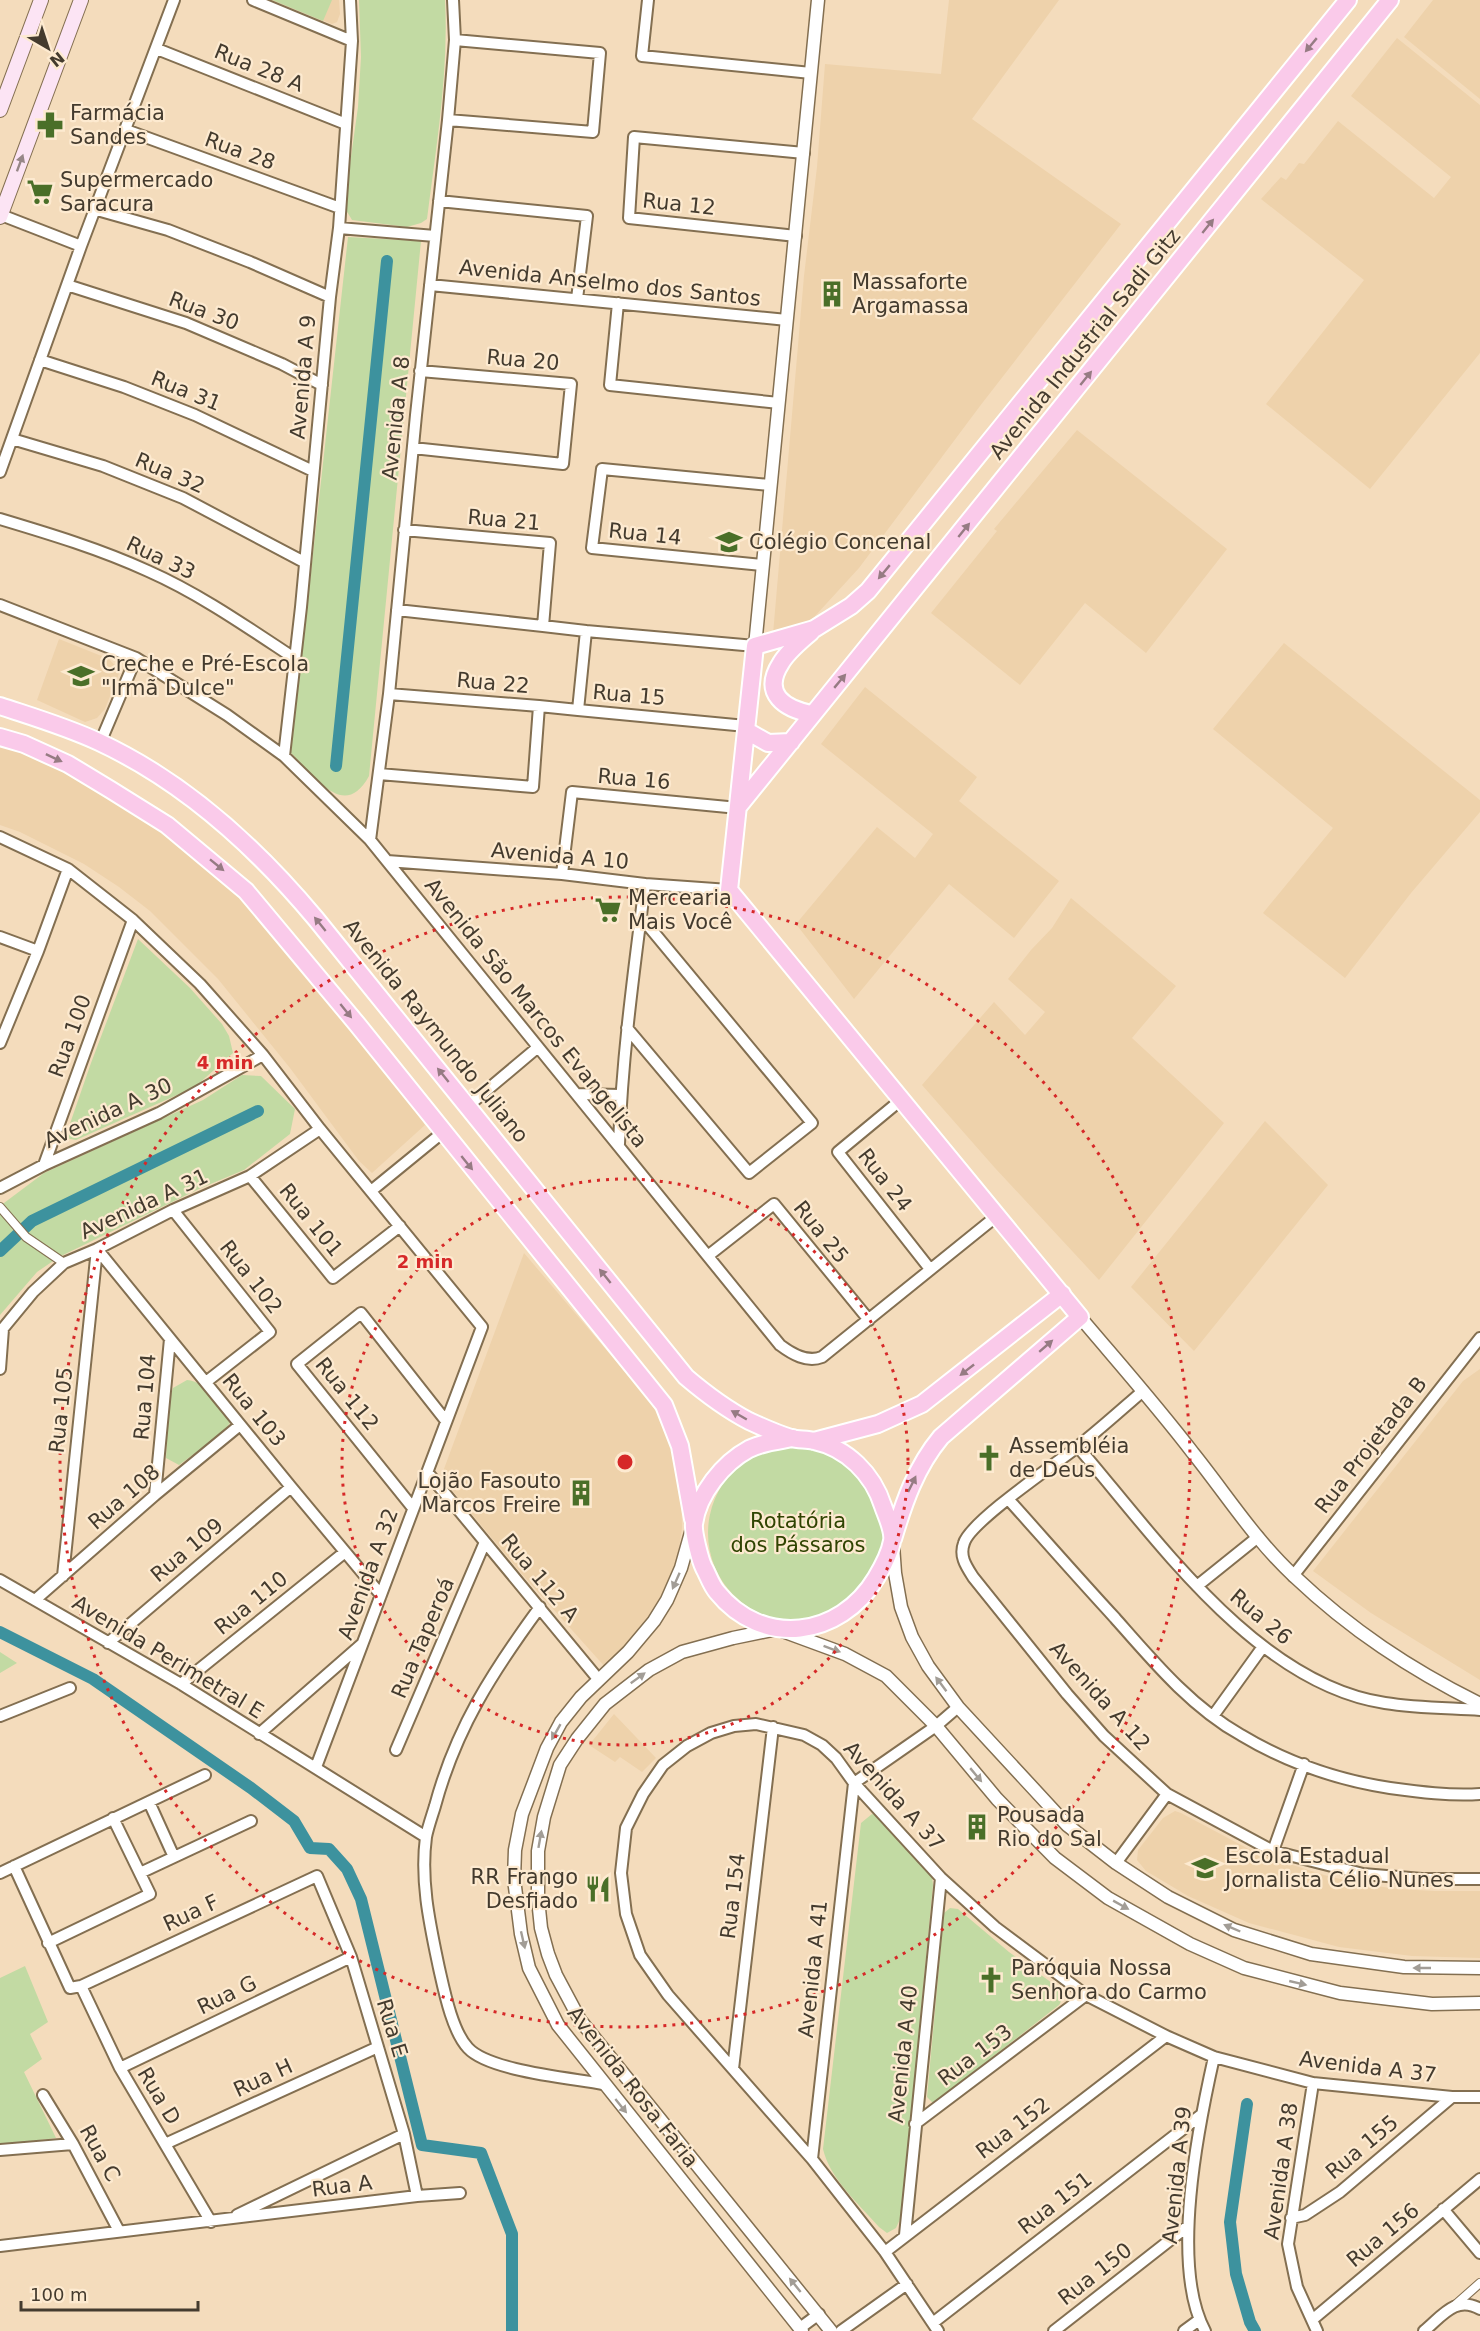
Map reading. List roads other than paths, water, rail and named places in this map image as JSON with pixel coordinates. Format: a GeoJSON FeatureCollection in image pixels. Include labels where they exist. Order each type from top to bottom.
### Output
{"type":"FeatureCollection","features":[{"type":"Feature","properties":{"kind":"main road"},"geometry":{"type":"LineString","coordinates":[[0,110],[3,96],[41,0]]}},
{"type":"Feature","properties":{"kind":"main road"},"geometry":{"type":"LineString","coordinates":[[0,216],[81,0]]}},
{"type":"Feature","properties":{"kind":"main road","name":"Avenida Industrial Sadi Gitz"},"geometry":{"type":"LineString","coordinates":[[812,714],[798,711],[783,703],[775,689],[774,679],[782,660],[814,629],[851,606],[868,591],[1348,0]]}},
{"type":"Feature","properties":{"kind":"main road","name":"Avenida Industrial Sadi Gitz"},"geometry":{"type":"LineString","coordinates":[[738,808],[1390,0]]}},
{"type":"Feature","properties":{"kind":"main road","name":"Avenida Industrial Sadi Gitz"},"geometry":{"type":"LineString","coordinates":[[755,646],[814,629]]}},
{"type":"Feature","properties":{"kind":"main road"},"geometry":{"type":"LineString","coordinates":[[0,737],[24,744],[68,764],[111,790],[167,825],[240,886],[307,962],[664,1405],[680,1446],[693,1525],[702,1563],[716,1591],[738,1612],[755,1622],[777,1629],[809,1627],[830,1621],[848,1611],[867,1593],[880,1570],[893,1539],[907,1494],[927,1453],[941,1437],[1080,1317],[729,890],[755,646]]}},
{"type":"Feature","properties":{"kind":"main road","name":"Avenida Raymundo Juliano"},"geometry":{"type":"LineString","coordinates":[[0,706],[100,743],[166,780],[218,819],[280,876],[686,1377],[720,1403],[750,1421],[793,1438]]}},
{"type":"Feature","properties":{"kind":"main road"},"geometry":{"type":"LineString","coordinates":[[746,728],[768,743],[791,742]]}},
{"type":"Feature","properties":{"kind":"main road"},"geometry":{"type":"LineString","coordinates":[[814,1441],[878,1424],[922,1404],[1062,1294]]}},
{"type":"Feature","properties":{"kind":"main road"},"geometry":{"type":"LineString","coordinates":[[693,1525],[701,1502],[714,1481],[735,1458],[762,1443],[793,1438],[814,1441],[835,1448],[853,1459],[867,1474],[879,1493],[893,1539]]}},
{"type":"Feature","properties":{"kind":"street"},"geometry":{"type":"LineString","coordinates":[[0,472],[81,246],[97,210],[174,0]]}},
{"type":"Feature","properties":{"kind":"street"},"geometry":{"type":"LineString","coordinates":[[253,0],[352,41]]}},
{"type":"Feature","properties":{"kind":"street","name":"Avenida A 9"},"geometry":{"type":"LineString","coordinates":[[284,756],[301,607],[330,297],[339,228],[352,41],[350,0]]}},
{"type":"Feature","properties":{"kind":"street","name":"Avenida A 8"},"geometry":{"type":"LineString","coordinates":[[369,840],[389,694],[412,448],[448,120],[455,40],[453,0]]}},
{"type":"Feature","properties":{"kind":"street"},"geometry":{"type":"LineString","coordinates":[[648,0],[642,56],[811,74]]}},
{"type":"Feature","properties":{"kind":"street"},"geometry":{"type":"LineString","coordinates":[[397,610],[586,631],[755,646],[818,0]]}},
{"type":"Feature","properties":{"kind":"street"},"geometry":{"type":"LineString","coordinates":[[448,120],[593,132],[600,53],[455,40]]}},
{"type":"Feature","properties":{"kind":"street","name":"Rua 28 A"},"geometry":{"type":"LineString","coordinates":[[157,49],[346,124]]}},
{"type":"Feature","properties":{"kind":"street","name":"Rua 28"},"geometry":{"type":"LineString","coordinates":[[126,130],[340,208]]}},
{"type":"Feature","properties":{"kind":"street","name":"Rua 12"},"geometry":{"type":"LineString","coordinates":[[796,236],[629,218],[634,137],[804,153]]}},
{"type":"Feature","properties":{"kind":"street"},"geometry":{"type":"LineString","coordinates":[[439,201],[587,216],[577,299]]}},
{"type":"Feature","properties":{"kind":"street"},"geometry":{"type":"LineString","coordinates":[[97,210],[168,230],[330,297]]}},
{"type":"Feature","properties":{"kind":"street"},"geometry":{"type":"LineString","coordinates":[[0,216],[81,246]]}},
{"type":"Feature","properties":{"kind":"street"},"geometry":{"type":"LineString","coordinates":[[339,228],[435,236]]}},
{"type":"Feature","properties":{"kind":"street","name":"Rua 30"},"geometry":{"type":"LineString","coordinates":[[67,285],[186,323],[282,364],[322,385]]}},
{"type":"Feature","properties":{"kind":"street","name":"Avenida Anselmo dos Santos"},"geometry":{"type":"LineString","coordinates":[[430,285],[787,320]]}},
{"type":"Feature","properties":{"kind":"street"},"geometry":{"type":"LineString","coordinates":[[618,303],[610,385],[779,403]]}},
{"type":"Feature","properties":{"kind":"street","name":"Rua 31"},"geometry":{"type":"LineString","coordinates":[[40,360],[124,387],[195,415],[313,471]]}},
{"type":"Feature","properties":{"kind":"street","name":"Rua 20"},"geometry":{"type":"LineString","coordinates":[[412,448],[563,464],[571,384],[420,371]]}},
{"type":"Feature","properties":{"kind":"street","name":"Rua 32"},"geometry":{"type":"LineString","coordinates":[[12,439],[103,466],[183,498],[304,562]]}},
{"type":"Feature","properties":{"kind":"street","name":"Rua 14"},"geometry":{"type":"LineString","coordinates":[[762,566],[592,548],[602,469],[770,485]]}},
{"type":"Feature","properties":{"kind":"street","name":"Rua 33"},"geometry":{"type":"LineString","coordinates":[[0,519],[63,538],[148,571],[202,599],[294,658]]}},
{"type":"Feature","properties":{"kind":"street","name":"Rua 21"},"geometry":{"type":"LineString","coordinates":[[404,530],[550,543],[543,626]]}},
{"type":"Feature","properties":{"kind":"street","name":"Avenida São Marcos Evangelista"},"geometry":{"type":"LineString","coordinates":[[0,604],[136,658],[227,715],[284,756],[369,840],[387,861],[780,1345],[791,1353],[808,1359],[818,1359],[998,1215]]}},
{"type":"Feature","properties":{"kind":"street","name":"Rua 15"},"geometry":{"type":"LineString","coordinates":[[586,631],[578,710],[746,728]]}},
{"type":"Feature","properties":{"kind":"street"},"geometry":{"type":"LineString","coordinates":[[100,743],[136,658]]}},
{"type":"Feature","properties":{"kind":"street","name":"Rua 22"},"geometry":{"type":"LineString","coordinates":[[379,774],[532,787],[539,706],[389,694]]}},
{"type":"Feature","properties":{"kind":"street"},"geometry":{"type":"LineString","coordinates":[[539,706],[578,710]]}},
{"type":"Feature","properties":{"kind":"street","name":"Rua 16"},"geometry":{"type":"LineString","coordinates":[[562,874],[572,792],[738,808]]}},
{"type":"Feature","properties":{"kind":"street"},"geometry":{"type":"LineString","coordinates":[[0,837],[68,869],[133,920],[200,984],[263,1055],[400,1226]]}},
{"type":"Feature","properties":{"kind":"street","name":"Avenida A 10"},"geometry":{"type":"LineString","coordinates":[[387,861],[562,874],[645,884],[729,890]]}},
{"type":"Feature","properties":{"kind":"street"},"geometry":{"type":"LineString","coordinates":[[0,1043],[3,1026],[38,951],[68,869]]}},
{"type":"Feature","properties":{"kind":"street"},"geometry":{"type":"LineString","coordinates":[[619,1144],[620,1095],[645,884]]}},
{"type":"Feature","properties":{"kind":"street"},"geometry":{"type":"LineString","coordinates":[[627,1028],[749,1173],[812,1123],[641,917]]}},
{"type":"Feature","properties":{"kind":"street","name":"Rua 100"},"geometry":{"type":"LineString","coordinates":[[44,1165],[133,920]]}},
{"type":"Feature","properties":{"kind":"street"},"geometry":{"type":"LineString","coordinates":[[0,937],[38,951]]}},
{"type":"Feature","properties":{"kind":"street"},"geometry":{"type":"LineString","coordinates":[[468,1106],[537,1048]]}},
{"type":"Feature","properties":{"kind":"street","name":"Avenida A 30"},"geometry":{"type":"LineString","coordinates":[[0,1188],[44,1165],[159,1113],[263,1055]]}},
{"type":"Feature","properties":{"kind":"street"},"geometry":{"type":"LineString","coordinates":[[578,1094],[620,1095]]}},
{"type":"Feature","properties":{"kind":"street","name":"Rua 24"},"geometry":{"type":"LineString","coordinates":[[902,1099],[838,1152],[930,1269]]}},
{"type":"Feature","properties":{"kind":"street","name":"Avenida A 31"},"geometry":{"type":"LineString","coordinates":[[2,1330],[33,1292],[64,1263],[98,1249],[173,1210],[250,1176],[320,1129]]}},
{"type":"Feature","properties":{"kind":"street"},"geometry":{"type":"LineString","coordinates":[[371,1191],[442,1132]]}},
{"type":"Feature","properties":{"kind":"street","name":"Rua 101"},"geometry":{"type":"LineString","coordinates":[[250,1176],[333,1278],[400,1226]]}},
{"type":"Feature","properties":{"kind":"street","name":"Rua 25"},"geometry":{"type":"LineString","coordinates":[[709,1256],[774,1204],[868,1320]]}},
{"type":"Feature","properties":{"kind":"street"},"geometry":{"type":"LineString","coordinates":[[0,1207],[26,1237],[64,1263]]}},
{"type":"Feature","properties":{"kind":"street","name":"Rua 102"},"geometry":{"type":"LineString","coordinates":[[173,1210],[270,1332],[207,1382]]}},
{"type":"Feature","properties":{"kind":"street","name":"Avenida A 32"},"geometry":{"type":"LineString","coordinates":[[316,1767],[483,1327],[400,1226]]}},
{"type":"Feature","properties":{"kind":"street","name":"Rua 103"},"geometry":{"type":"LineString","coordinates":[[98,1249],[381,1595]]}},
{"type":"Feature","properties":{"kind":"street","name":"Rua 105"},"geometry":{"type":"LineString","coordinates":[[63,1576],[98,1249]]}},
{"type":"Feature","properties":{"kind":"street","name":"Rua 112"},"geometry":{"type":"LineString","coordinates":[[413,1508],[297,1364],[361,1313],[446,1421]]}},
{"type":"Feature","properties":{"kind":"street"},"geometry":{"type":"LineString","coordinates":[[1080,1317],[1143,1391],[1258,1537],[1293,1576],[1384,1650],[1433,1681],[1480,1704]]}},
{"type":"Feature","properties":{"kind":"street"},"geometry":{"type":"LineString","coordinates":[[0,1369],[2,1330]]}},
{"type":"Feature","properties":{"kind":"street","name":"Rua Projetada B"},"geometry":{"type":"LineString","coordinates":[[1293,1576],[1480,1338]]}},
{"type":"Feature","properties":{"kind":"street","name":"Rua 104"},"geometry":{"type":"LineString","coordinates":[[155,1495],[170,1339]]}},
{"type":"Feature","properties":{"kind":"street","name":"Avenida A 12"},"geometry":{"type":"LineString","coordinates":[[1143,1391],[1078,1447],[977,1523],[964,1541],[962,1553],[964,1564],[1067,1694],[1104,1736],[1167,1794],[1273,1851],[1363,1874],[1422,1879],[1480,1878]]}},
{"type":"Feature","properties":{"kind":"street","name":"Rua 108"},"geometry":{"type":"LineString","coordinates":[[35,1600],[155,1495],[240,1425]]}},
{"type":"Feature","properties":{"kind":"street","name":"Rua 26"},"geometry":{"type":"LineString","coordinates":[[1078,1447],[1197,1586],[1262,1648],[1304,1675],[1346,1692],[1384,1703],[1480,1710]]}},
{"type":"Feature","properties":{"kind":"street","name":"Rua 112 A"},"geometry":{"type":"LineString","coordinates":[[428,1473],[599,1680]]}},
{"type":"Feature","properties":{"kind":"street","name":"Rua 109"},"geometry":{"type":"LineString","coordinates":[[108,1643],[291,1487]]}},
{"type":"Feature","properties":{"kind":"street"},"geometry":{"type":"LineString","coordinates":[[1009,1500],[1162,1672],[1213,1716],[1240,1735],[1338,1777],[1418,1792],[1480,1794]]}},
{"type":"Feature","properties":{"kind":"street","name":"Avenida Rosa Faria"},"geometry":{"type":"LineString","coordinates":[[693,1525],[681,1568],[659,1614],[628,1652],[581,1697],[561,1722],[547,1748],[522,1814],[515,1850],[514,1879],[521,1934],[530,1968],[558,2025],[801,2330]]}},
{"type":"Feature","properties":{"kind":"street"},"geometry":{"type":"LineString","coordinates":[[1197,1586],[1258,1537]]}},
{"type":"Feature","properties":{"kind":"street"},"geometry":{"type":"LineString","coordinates":[[893,1539],[895,1573],[901,1607],[912,1637],[928,1666],[958,1707],[1067,1826],[1116,1863],[1167,1897],[1234,1930],[1311,1954],[1404,1967],[1480,1968]]}},
{"type":"Feature","properties":{"kind":"street","name":"Rua Taperoá"},"geometry":{"type":"LineString","coordinates":[[396,1750],[485,1542]]}},
{"type":"Feature","properties":{"kind":"street","name":"Rua 110"},"geometry":{"type":"LineString","coordinates":[[180,1684],[345,1552]]}},
{"type":"Feature","properties":{"kind":"street","name":"Avenida Perimetral E"},"geometry":{"type":"LineString","coordinates":[[0,1580],[180,1684],[426,1837]]}},
{"type":"Feature","properties":{"kind":"street"},"geometry":{"type":"LineString","coordinates":[[540,1606],[500,1661],[461,1729],[440,1785],[426,1837],[425,1880],[430,1925],[446,1997],[456,2028],[468,2048],[483,2059],[505,2066],[603,2084]]}},
{"type":"Feature","properties":{"kind":"street"},"geometry":{"type":"LineString","coordinates":[[777,1629],[845,1654],[886,1676],[936,1726],[997,1799],[1055,1858],[1108,1898],[1190,1944],[1244,1968],[1340,1992],[1432,2004],[1480,2002]]}},
{"type":"Feature","properties":{"kind":"street","name":"Avenida Rosa Faria"},"geometry":{"type":"LineString","coordinates":[[777,1629],[733,1638],[682,1653],[649,1670],[598,1713],[560,1765],[544,1817],[538,1851],[538,1899],[541,1928],[556,1975],[580,2020],[831,2331]]}},
{"type":"Feature","properties":{"kind":"street"},"geometry":{"type":"LineString","coordinates":[[259,1734],[364,1642]]}},
{"type":"Feature","properties":{"kind":"street"},"geometry":{"type":"LineString","coordinates":[[1213,1716],[1262,1648]]}},
{"type":"Feature","properties":{"kind":"street"},"geometry":{"type":"LineString","coordinates":[[0,1716],[70,1688]]}},
{"type":"Feature","properties":{"kind":"street"},"geometry":{"type":"LineString","coordinates":[[854,1783],[936,1726],[958,1707]]}},
{"type":"Feature","properties":{"kind":"street","name":"Avenida A 37"},"geometry":{"type":"LineString","coordinates":[[936,2326],[885,2252],[812,2159],[668,1995],[640,1955],[626,1914],[621,1873],[627,1828],[643,1794],[663,1765],[687,1746],[711,1733],[734,1726],[756,1724],[804,1735],[822,1745],[941,1878],[995,1927],[1086,1995],[1166,2036],[1214,2057],[1313,2083],[1452,2097],[1480,2097]]}},
{"type":"Feature","properties":{"kind":"street","name":"Rua 154"},"geometry":{"type":"LineString","coordinates":[[733,2069],[773,1727]]}},
{"type":"Feature","properties":{"kind":"street"},"geometry":{"type":"LineString","coordinates":[[1273,1851],[1304,1764]]}},
{"type":"Feature","properties":{"kind":"street"},"geometry":{"type":"LineString","coordinates":[[0,1873],[204,1775]]}},
{"type":"Feature","properties":{"kind":"street","name":"Avenida A 41"},"geometry":{"type":"LineString","coordinates":[[812,2159],[854,1783]]}},
{"type":"Feature","properties":{"kind":"street"},"geometry":{"type":"LineString","coordinates":[[1116,1863],[1167,1794]]}},
{"type":"Feature","properties":{"kind":"street"},"geometry":{"type":"LineString","coordinates":[[149,1802],[174,1857]]}},
{"type":"Feature","properties":{"kind":"street"},"geometry":{"type":"LineString","coordinates":[[48,1943],[150,1894],[113,1818]]}},
{"type":"Feature","properties":{"kind":"street"},"geometry":{"type":"LineString","coordinates":[[141,1873],[251,1821]]}},
{"type":"Feature","properties":{"kind":"street"},"geometry":{"type":"LineString","coordinates":[[14,1866],[70,1988],[81,1986]]}},
{"type":"Feature","properties":{"kind":"street","name":"Rua E"},"geometry":{"type":"LineString","coordinates":[[318,1876],[351,1957],[404,2134],[417,2196]]}},
{"type":"Feature","properties":{"kind":"street","name":"Rua F"},"geometry":{"type":"LineString","coordinates":[[81,1986],[318,1876]]}},
{"type":"Feature","properties":{"kind":"street","name":"Avenida A 40"},"geometry":{"type":"LineString","coordinates":[[905,2235],[941,1878]]}},
{"type":"Feature","properties":{"kind":"street","name":"Rua G"},"geometry":{"type":"LineString","coordinates":[[120,2068],[351,1957]]}},
{"type":"Feature","properties":{"kind":"street","name":"Rua D"},"geometry":{"type":"LineString","coordinates":[[81,1986],[120,2068],[211,2222]]}},
{"type":"Feature","properties":{"kind":"street","name":"Rua 153"},"geometry":{"type":"LineString","coordinates":[[915,2124],[1086,1995]]}},
{"type":"Feature","properties":{"kind":"street","name":"Rua 152"},"geometry":{"type":"LineString","coordinates":[[885,2252],[1166,2036]]}},
{"type":"Feature","properties":{"kind":"street","name":"Rua H"},"geometry":{"type":"LineString","coordinates":[[165,2144],[378,2047]]}},
{"type":"Feature","properties":{"kind":"street","name":"Avenida A 39"},"geometry":{"type":"LineString","coordinates":[[1205,2331],[1199,2320],[1189,2270],[1188,2226],[1201,2115],[1214,2057]]}},
{"type":"Feature","properties":{"kind":"street","name":"Avenida A 38"},"geometry":{"type":"LineString","coordinates":[[1313,2083],[1288,2244],[1297,2287],[1317,2331]]}},
{"type":"Feature","properties":{"kind":"street","name":"Rua C"},"geometry":{"type":"LineString","coordinates":[[44,2094],[120,2231]]}},
{"type":"Feature","properties":{"kind":"street","name":"Rua 155"},"geometry":{"type":"LineString","coordinates":[[1291,2218],[1305,2215],[1340,2192],[1452,2097]]}},
{"type":"Feature","properties":{"kind":"street","name":"Rua 151"},"geometry":{"type":"LineString","coordinates":[[936,2326],[1201,2115]]}},
{"type":"Feature","properties":{"kind":"street","name":"Rua A"},"geometry":{"type":"LineString","coordinates":[[228,2219],[404,2134]]}},
{"type":"Feature","properties":{"kind":"street"},"geometry":{"type":"LineString","coordinates":[[656,2149],[673,2135]]}},
{"type":"Feature","properties":{"kind":"street"},"geometry":{"type":"LineString","coordinates":[[0,2151],[73,2144]]}},
{"type":"Feature","properties":{"kind":"street","name":"Rua 156"},"geometry":{"type":"LineString","coordinates":[[1312,2320],[1480,2179]]}},
{"type":"Feature","properties":{"kind":"street","name":"Rua A"},"geometry":{"type":"LineString","coordinates":[[0,2246],[417,2196],[460,2193]]}},
{"type":"Feature","properties":{"kind":"street"},"geometry":{"type":"LineString","coordinates":[[1443,2209],[1480,2253]]}},
{"type":"Feature","properties":{"kind":"street","name":"Rua 150"},"geometry":{"type":"LineString","coordinates":[[1054,2331],[1188,2226]]}},
{"type":"Feature","properties":{"kind":"street"},"geometry":{"type":"LineString","coordinates":[[1424,2331],[1480,2283]]}},
{"type":"Feature","properties":{"kind":"street"},"geometry":{"type":"LineString","coordinates":[[841,2331],[907,2284]]}},
{"type":"Feature","properties":{"kind":"street"},"geometry":{"type":"LineString","coordinates":[[1454,2306],[1471,2304],[1480,2309]]}},
{"type":"Feature","properties":{"kind":"street"},"geometry":{"type":"LineString","coordinates":[[801,2330],[819,2314]]}},
{"type":"Feature","properties":{"kind":"street"},"geometry":{"type":"LineString","coordinates":[[1184,2331],[1199,2320]]}},
{"type":"Feature","properties":{"kind":"waterway"},"geometry":{"type":"LineString","coordinates":[[336,766],[387,261]]}},
{"type":"Feature","properties":{"kind":"waterway"},"geometry":{"type":"LineString","coordinates":[[0,1251],[32,1221],[258,1111]]}},
{"type":"Feature","properties":{"kind":"waterway"},"geometry":{"type":"LineString","coordinates":[[0,1632],[93,1679],[251,1788],[294,1821],[310,1848],[329,1849],[347,1869],[361,1899],[422,2145],[481,2153],[512,2234],[512,2331]]}},
{"type":"Feature","properties":{"kind":"waterway"},"geometry":{"type":"LineString","coordinates":[[1247,2104],[1230,2222],[1236,2274],[1250,2322],[1255,2331]]}},
{"type":"Feature","properties":{"kind":"place","name":"Farmácia Sandes"},"geometry":{"type":"Point","coordinates":[50,125]}},
{"type":"Feature","properties":{"kind":"place","name":"Supermercado Saracura"},"geometry":{"type":"Point","coordinates":[40,192]}},
{"type":"Feature","properties":{"kind":"place","name":"Massaforte Argamassa"},"geometry":{"type":"Point","coordinates":[832,294]}},
{"type":"Feature","properties":{"kind":"place","name":"Colégio Concenal"},"geometry":{"type":"Point","coordinates":[729,542]}},
{"type":"Feature","properties":{"kind":"place","name":"Creche e Pré-Escola \"Irmã Dulce\""},"geometry":{"type":"Point","coordinates":[81,676]}},
{"type":"Feature","properties":{"kind":"place","name":"Mercearia Mais Você"},"geometry":{"type":"Point","coordinates":[608,910]}},
{"type":"Feature","properties":{"kind":"place","name":"Assembléia de Deus"},"geometry":{"type":"Point","coordinates":[989,1458]}},
{"type":"Feature","properties":{"kind":"place","name":"Lojão Fasouto Marcos Freire"},"geometry":{"type":"Point","coordinates":[581,1493]}},
{"type":"Feature","properties":{"kind":"place","name":"Pousada Rio do Sal"},"geometry":{"type":"Point","coordinates":[977,1827]}},
{"type":"Feature","properties":{"kind":"place","name":"Escola Estadual Jornalista Célio Nunes"},"geometry":{"type":"Point","coordinates":[1205,1868]}},
{"type":"Feature","properties":{"kind":"place","name":"RR Frango Desfiado"},"geometry":{"type":"Point","coordinates":[598,1889]}},
{"type":"Feature","properties":{"kind":"place","name":"Paróquia Nossa Senhora do Carmo"},"geometry":{"type":"Point","coordinates":[991,1980]}},
{"type":"Feature","properties":{"kind":"park label","name":"Rotatória dos Pássaros"},"geometry":{"type":"Point","coordinates":[798,1533]}}]}
